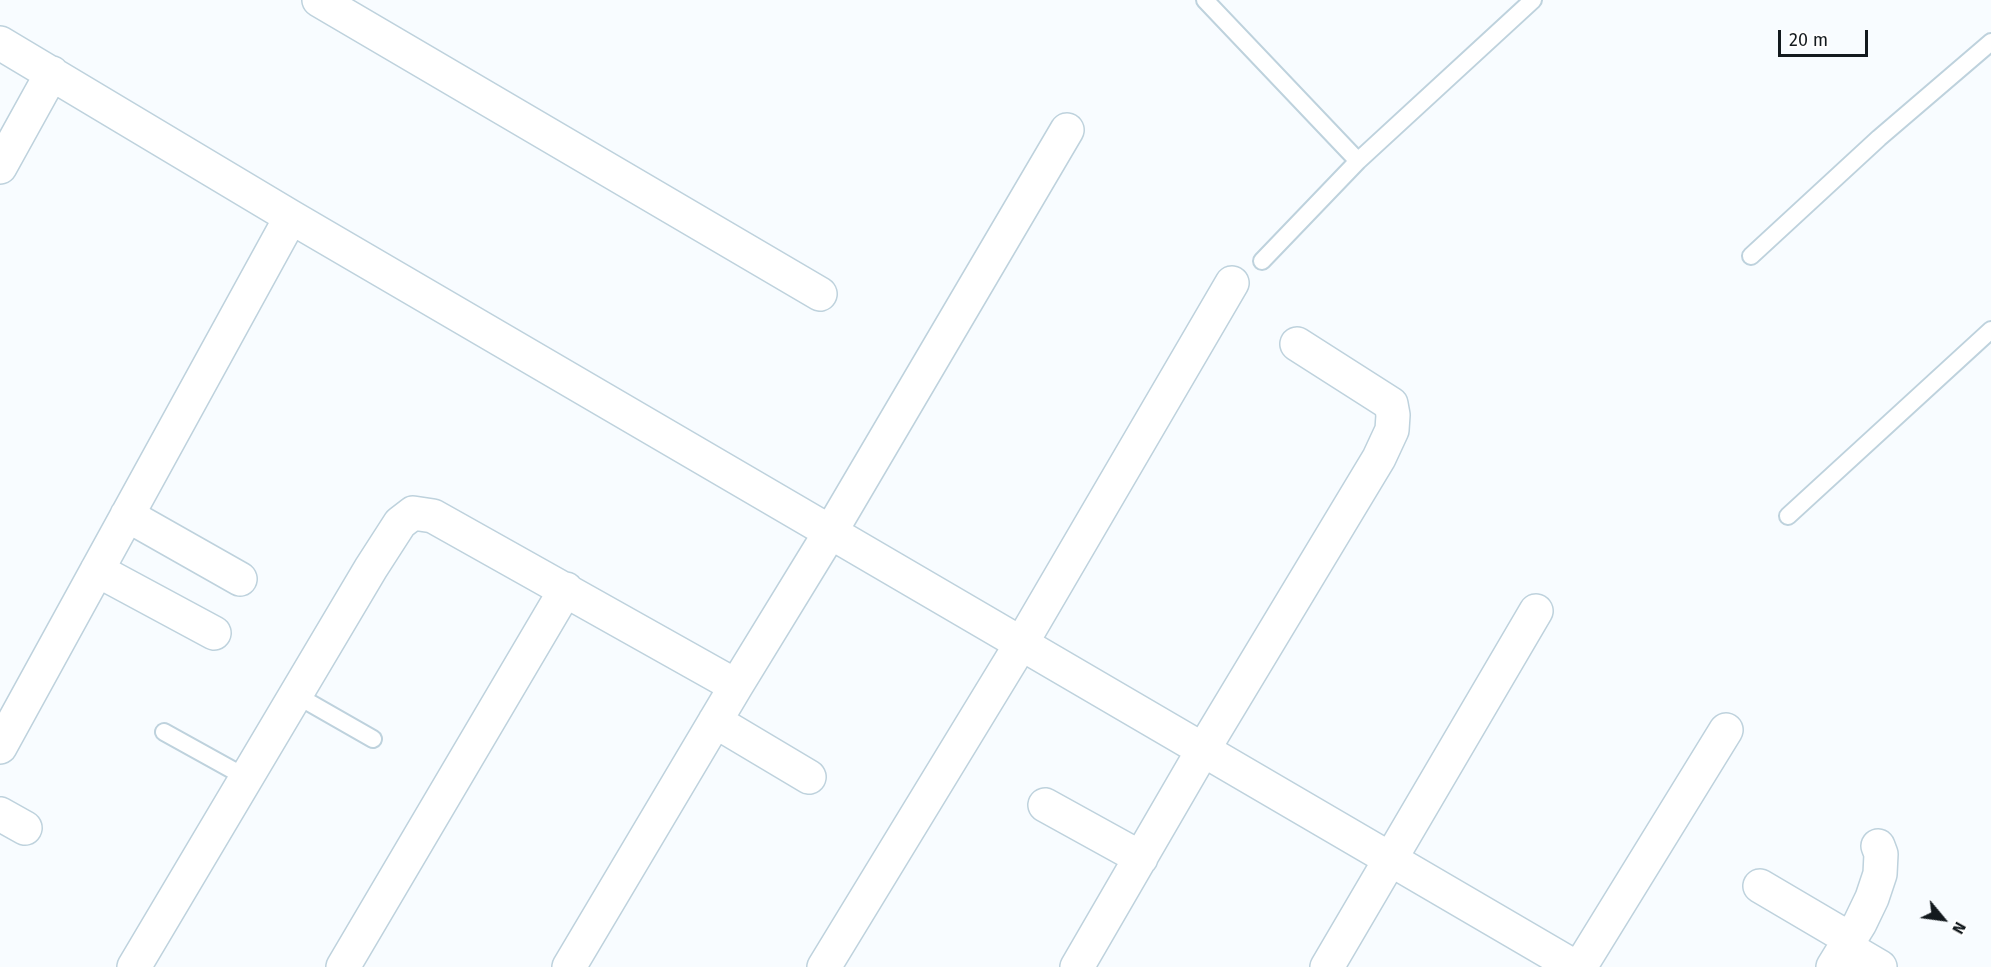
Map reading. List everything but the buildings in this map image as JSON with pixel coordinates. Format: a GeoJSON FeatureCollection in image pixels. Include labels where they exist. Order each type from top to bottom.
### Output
{"type":"FeatureCollection","features":[{"type":"Feature","properties":{"kind":"street"},"geometry":{"type":"LineString","coordinates":[[319,0],[820,294]]}},
{"type":"Feature","properties":{"kind":"street"},"geometry":{"type":"LineString","coordinates":[[0,43],[291,217],[1575,967]]}},
{"type":"Feature","properties":{"kind":"street"},"geometry":{"type":"LineString","coordinates":[[0,167],[52,73]]}},
{"type":"Feature","properties":{"kind":"street"},"geometry":{"type":"LineString","coordinates":[[569,967],[831,531],[1067,130]]}},
{"type":"Feature","properties":{"kind":"street"},"geometry":{"type":"LineString","coordinates":[[0,747],[291,217]]}},
{"type":"Feature","properties":{"kind":"street"},"geometry":{"type":"LineString","coordinates":[[824,967],[1021,644],[1232,283]]}},
{"type":"Feature","properties":{"kind":"street"},"geometry":{"type":"LineString","coordinates":[[1077,967],[1203,750],[1379,458],[1392,430],[1394,415],[1391,404],[1297,344]]}},
{"type":"Feature","properties":{"kind":"street"},"geometry":{"type":"LineString","coordinates":[[134,967],[400,523],[413,513],[433,516],[736,686]]}},
{"type":"Feature","properties":{"kind":"street"},"geometry":{"type":"LineString","coordinates":[[128,514],[240,579]]}},
{"type":"Feature","properties":{"kind":"street"},"geometry":{"type":"LineString","coordinates":[[97,570],[214,633]]}},
{"type":"Feature","properties":{"kind":"street"},"geometry":{"type":"LineString","coordinates":[[343,967],[566,589]]}},
{"type":"Feature","properties":{"kind":"street"},"geometry":{"type":"LineString","coordinates":[[1327,967],[1536,610]]}},
{"type":"Feature","properties":{"kind":"street"},"geometry":{"type":"LineString","coordinates":[[715,721],[809,777]]}},
{"type":"Feature","properties":{"kind":"street"},"geometry":{"type":"LineString","coordinates":[[1580,967],[1726,730]]}},
{"type":"Feature","properties":{"kind":"street"},"geometry":{"type":"LineString","coordinates":[[1045,805],[1141,858]]}},
{"type":"Feature","properties":{"kind":"street"},"geometry":{"type":"LineString","coordinates":[[1843,951],[1860,923],[1880,874],[1881,854],[1878,846]]}},
{"type":"Feature","properties":{"kind":"street"},"geometry":{"type":"LineString","coordinates":[[1760,886],[1843,951],[1880,967]]}},
{"type":"Feature","properties":{"kind":"lane"},"geometry":{"type":"LineString","coordinates":[[1205,0],[1358,161]]}},
{"type":"Feature","properties":{"kind":"lane"},"geometry":{"type":"LineString","coordinates":[[1262,261],[1358,161],[1533,0]]}},
{"type":"Feature","properties":{"kind":"lane"},"geometry":{"type":"LineString","coordinates":[[1751,256],[1879,138],[1991,42]]}},
{"type":"Feature","properties":{"kind":"lane"},"geometry":{"type":"LineString","coordinates":[[1788,516],[1991,330]]}},
{"type":"Feature","properties":{"kind":"lane"},"geometry":{"type":"LineString","coordinates":[[296,695],[373,739]]}},
{"type":"Feature","properties":{"kind":"lane"},"geometry":{"type":"LineString","coordinates":[[164,732],[247,778]]}}]}
